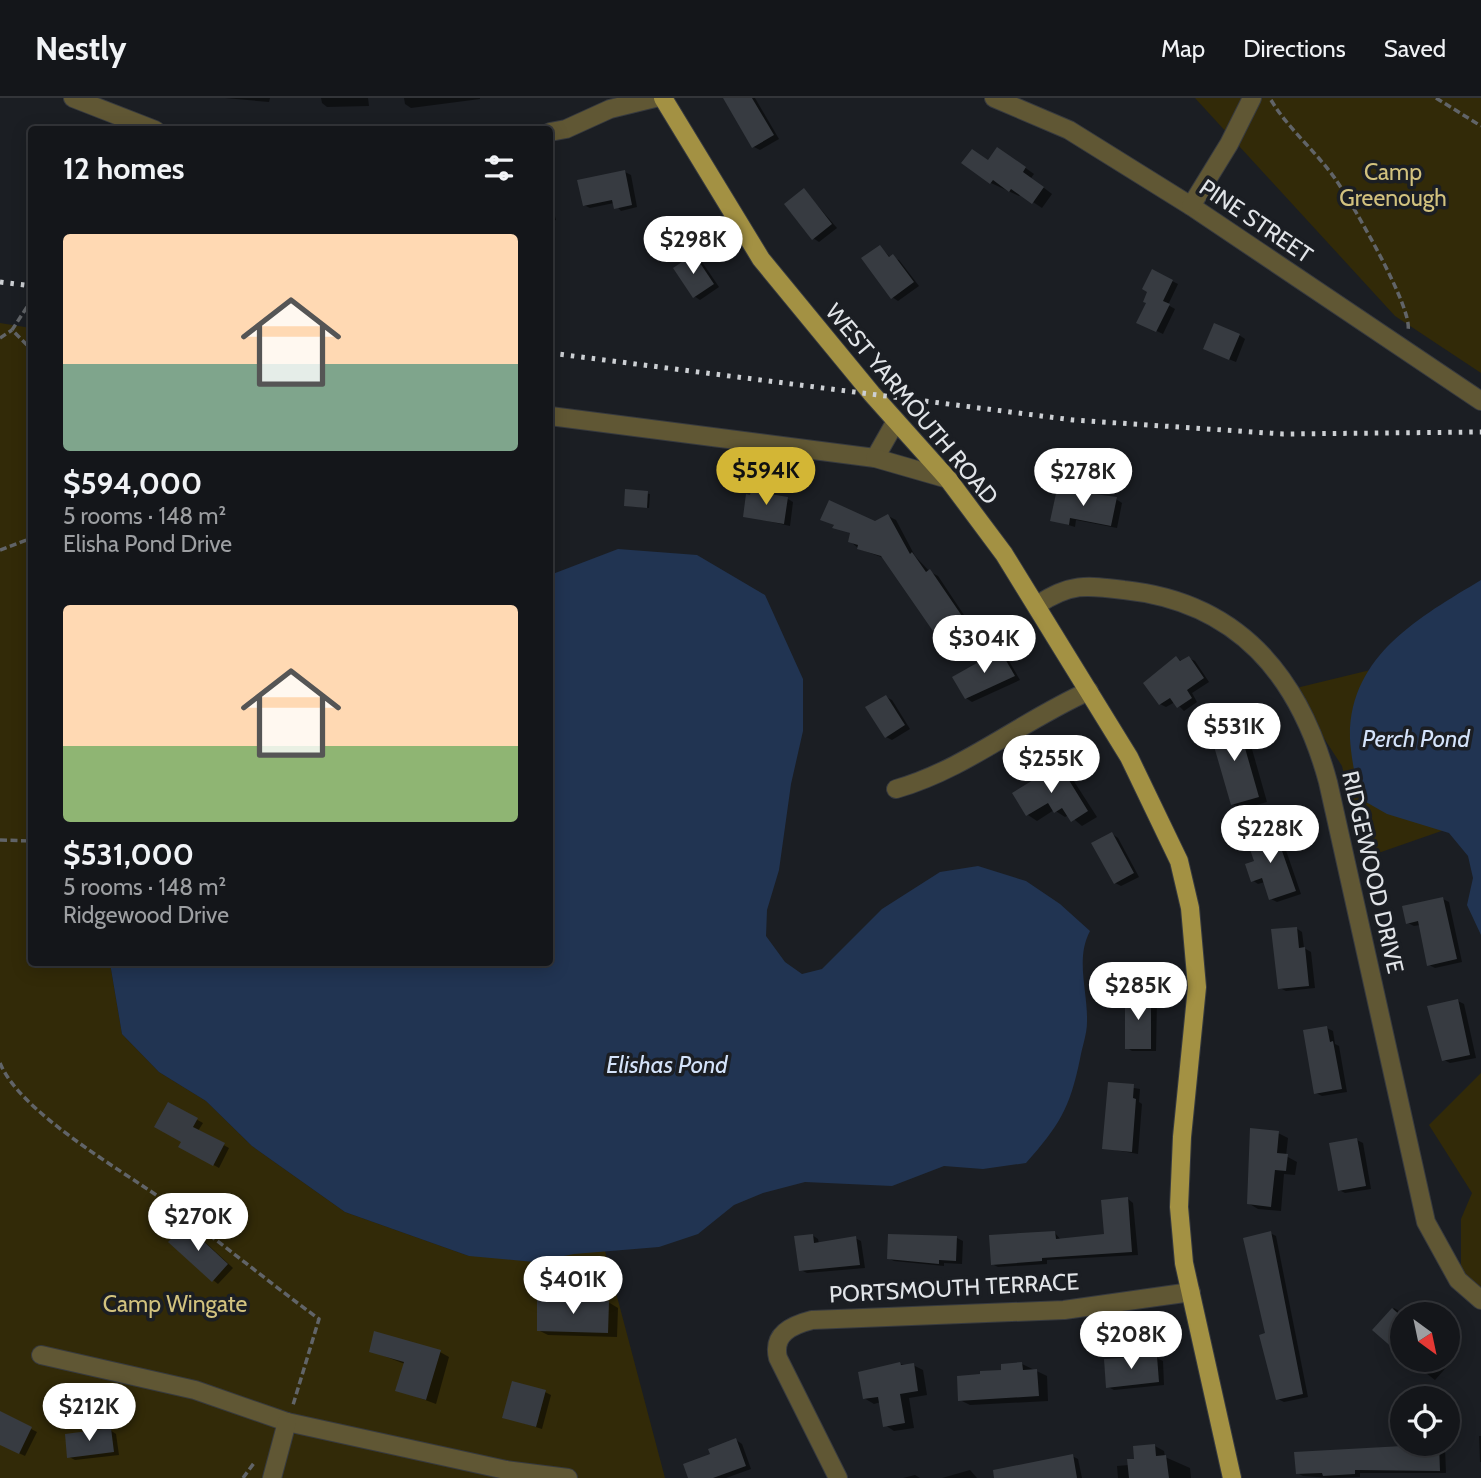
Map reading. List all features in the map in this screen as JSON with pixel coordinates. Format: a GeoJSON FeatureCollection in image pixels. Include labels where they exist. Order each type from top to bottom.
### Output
{"type":"FeatureCollection","features":[{"type":"Feature","properties":{"kind":"main road","name":"WEST YARMOUTH ROAD"},"geometry":{"type":"LineString","coordinates":[[663,98],[761,258],[896,421],[948,479],[1004,554],[1089,691],[1158,814],[1179,861],[1190,908],[1197,988],[1182,1137],[1179,1207],[1184,1263],[1232,1478]]}},
{"type":"Feature","properties":{"kind":"street"},"geometry":{"type":"LineString","coordinates":[[74,98],[145,126]]}},
{"type":"Feature","properties":{"kind":"street"},"geometry":{"type":"LineString","coordinates":[[553,131],[566,129],[610,109],[655,98]]}},
{"type":"Feature","properties":{"kind":"street","name":"PINE STREET"},"geometry":{"type":"LineString","coordinates":[[994,98],[1069,130],[1191,206],[1481,401]]}},
{"type":"Feature","properties":{"kind":"street"},"geometry":{"type":"LineString","coordinates":[[1191,206],[1229,144],[1252,98]]}},
{"type":"Feature","properties":{"kind":"street"},"geometry":{"type":"LineString","coordinates":[[553,416],[875,458],[948,479]]}},
{"type":"Feature","properties":{"kind":"street"},"geometry":{"type":"LineString","coordinates":[[875,458],[896,421]]}},
{"type":"Feature","properties":{"kind":"street","name":"RIDGEWOOD DRIVE"},"geometry":{"type":"LineString","coordinates":[[1037,605],[1072,586],[1154,594],[1182,602],[1214,617],[1255,646],[1281,676],[1306,719],[1324,765],[1426,1222],[1458,1280],[1481,1300]]}},
{"type":"Feature","properties":{"kind":"street"},"geometry":{"type":"LineString","coordinates":[[896,789],[934,775],[1040,713],[1089,691]]}},
{"type":"Feature","properties":{"kind":"street","name":"PORTSMOUTH TERRACE"},"geometry":{"type":"LineString","coordinates":[[838,1478],[776,1349],[782,1333],[795,1324],[813,1320],[1064,1310],[1191,1292]]}},
{"type":"Feature","properties":{"kind":"street"},"geometry":{"type":"LineString","coordinates":[[41,1355],[195,1390],[287,1422],[506,1470],[568,1478]]}},
{"type":"Feature","properties":{"kind":"street"},"geometry":{"type":"LineString","coordinates":[[272,1478],[287,1422]]}},
{"type":"Feature","properties":{"kind":"path"},"geometry":{"type":"LineString","coordinates":[[1270,98],[1284,121],[1335,179],[1400,292],[1410,321],[1402,349]]}},
{"type":"Feature","properties":{"kind":"path"},"geometry":{"type":"LineString","coordinates":[[1436,98],[1481,125]]}},
{"type":"Feature","properties":{"kind":"path"},"geometry":{"type":"LineString","coordinates":[[0,338],[12,330],[27,307]]}},
{"type":"Feature","properties":{"kind":"path"},"geometry":{"type":"LineString","coordinates":[[12,330],[28,347]]}},
{"type":"Feature","properties":{"kind":"path"},"geometry":{"type":"LineString","coordinates":[[0,550],[28,540]]}},
{"type":"Feature","properties":{"kind":"path"},"geometry":{"type":"LineString","coordinates":[[0,840],[28,841]]}},
{"type":"Feature","properties":{"kind":"path"},"geometry":{"type":"LineString","coordinates":[[0,1063],[7,1079],[81,1146],[162,1199],[319,1319],[287,1422]]}},
{"type":"Feature","properties":{"kind":"path"},"geometry":{"type":"LineString","coordinates":[[243,1478],[258,1459]]}},
{"type":"Feature","properties":{"kind":"green space","name":"Camp Greenough"},"geometry":{"type":"Polygon","coordinates":[[[1195,98],[1481,98],[1481,373],[1395,316],[1195,98]]]}},
{"type":"Feature","properties":{"kind":"green space","name":"Camp Wingate"},"geometry":{"type":"Polygon","coordinates":[[[0,323],[28,328],[28,966],[111,966],[122,1034],[159,1072],[206,1101],[252,1146],[345,1212],[469,1256],[605,1251],[665,1478],[0,1478],[0,323]]]}},
{"type":"Feature","properties":{"kind":"green space"},"geometry":{"type":"Polygon","coordinates":[[[1424,657],[1450,828],[1364,858],[1342,766],[1292,689],[1424,657]]]}},
{"type":"Feature","properties":{"kind":"green space"},"geometry":{"type":"Polygon","coordinates":[[[1481,1073],[1481,1289],[1461,1274],[1461,1219],[1472,1193],[1429,1125],[1481,1073]]]}},
{"type":"Feature","properties":{"kind":"water","name":"Elishas Pond"},"geometry":{"type":"Polygon","coordinates":[[[618,549],[697,555],[765,595],[803,679],[803,731],[791,784],[779,870],[767,910],[766,936],[785,962],[802,974],[822,969],[882,909],[940,872],[978,866],[1026,881],[1060,904],[1090,931],[1083,953],[1087,1027],[1072,1091],[1055,1127],[1026,1163],[983,1169],[944,1166],[892,1186],[805,1182],[763,1193],[734,1205],[698,1234],[659,1247],[574,1254],[534,1262],[469,1256],[345,1212],[252,1146],[206,1101],[159,1072],[122,1034],[111,966],[553,966],[553,574],[618,549]]]}},
{"type":"Feature","properties":{"kind":"water","name":"Perch Pond"},"geometry":{"type":"Polygon","coordinates":[[[1481,580],[1481,935],[1467,905],[1473,878],[1468,856],[1449,833],[1387,814],[1359,798],[1350,739],[1353,710],[1361,684],[1374,662],[1412,625],[1481,580]]]}},
{"type":"Feature","properties":{"kind":"building"},"geometry":{"type":"Polygon","coordinates":[[[723,98],[752,98],[774,135],[752,148],[723,98]]]}},
{"type":"Feature","properties":{"kind":"building"},"geometry":{"type":"Polygon","coordinates":[[[997,147],[1026,167],[1023,172],[1044,187],[1032,204],[993,180],[990,184],[961,163],[972,149],[988,160],[997,147]]]}},
{"type":"Feature","properties":{"kind":"building"},"geometry":{"type":"Polygon","coordinates":[[[625,170],[632,205],[614,209],[612,200],[583,206],[577,180],[625,170]]]}},
{"type":"Feature","properties":{"kind":"building"},"geometry":{"type":"Polygon","coordinates":[[[804,188],[832,224],[812,240],[784,204],[804,188]]]}},
{"type":"Feature","properties":{"kind":"building"},"geometry":{"type":"Polygon","coordinates":[[[880,245],[889,257],[893,254],[914,282],[891,299],[861,258],[880,245]]]}},
{"type":"Feature","properties":{"kind":"building"},"geometry":{"type":"Polygon","coordinates":[[[694,254],[714,284],[693,298],[673,268],[694,254]]]}},
{"type":"Feature","properties":{"kind":"building"},"geometry":{"type":"Polygon","coordinates":[[[1152,269],[1173,280],[1163,301],[1170,304],[1156,332],[1136,323],[1146,303],[1143,302],[1147,292],[1142,289],[1152,269]]]}},
{"type":"Feature","properties":{"kind":"building"},"geometry":{"type":"Polygon","coordinates":[[[1214,323],[1240,334],[1229,360],[1203,349],[1214,323]]]}},
{"type":"Feature","properties":{"kind":"building"},"geometry":{"type":"Polygon","coordinates":[[[625,489],[648,491],[647,508],[624,506],[625,489]]]}},
{"type":"Feature","properties":{"kind":"building"},"geometry":{"type":"Polygon","coordinates":[[[1057,489],[1117,497],[1111,526],[1070,518],[1069,525],[1050,521],[1057,489]]]}},
{"type":"Feature","properties":{"kind":"building"},"geometry":{"type":"Polygon","coordinates":[[[751,491],[788,497],[784,524],[743,517],[746,494],[750,495],[751,491]]]}},
{"type":"Feature","properties":{"kind":"building"},"geometry":{"type":"Polygon","coordinates":[[[829,500],[875,521],[888,514],[910,554],[912,552],[926,572],[930,569],[962,616],[935,634],[881,556],[857,549],[858,545],[848,542],[850,533],[832,528],[834,525],[820,520],[829,500]]]}},
{"type":"Feature","properties":{"kind":"building"},"geometry":{"type":"Polygon","coordinates":[[[1000,650],[1015,676],[965,699],[952,677],[1000,650]]]}},
{"type":"Feature","properties":{"kind":"building"},"geometry":{"type":"Polygon","coordinates":[[[1176,656],[1180,661],[1189,656],[1204,678],[1187,690],[1192,698],[1177,708],[1170,698],[1159,705],[1143,683],[1176,656]]]}},
{"type":"Feature","properties":{"kind":"building"},"geometry":{"type":"Polygon","coordinates":[[[886,695],[905,725],[885,738],[865,707],[886,695]]]}},
{"type":"Feature","properties":{"kind":"building"},"geometry":{"type":"Polygon","coordinates":[[[1237,720],[1259,797],[1231,805],[1209,729],[1237,720]]]}},
{"type":"Feature","properties":{"kind":"building"},"geometry":{"type":"Polygon","coordinates":[[[1059,764],[1088,811],[1071,822],[1062,808],[1054,813],[1048,803],[1026,816],[1012,793],[1059,764]]]}},
{"type":"Feature","properties":{"kind":"building"},"geometry":{"type":"Polygon","coordinates":[[[1274,828],[1296,891],[1269,900],[1262,878],[1251,882],[1245,864],[1254,861],[1246,838],[1274,828]]]}},
{"type":"Feature","properties":{"kind":"building"},"geometry":{"type":"Polygon","coordinates":[[[1112,832],[1134,873],[1114,884],[1091,843],[1112,832]]]}},
{"type":"Feature","properties":{"kind":"building"},"geometry":{"type":"Polygon","coordinates":[[[1443,897],[1457,959],[1427,966],[1418,921],[1406,924],[1402,906],[1443,897]]]}},
{"type":"Feature","properties":{"kind":"building"},"geometry":{"type":"Polygon","coordinates":[[[1297,927],[1299,948],[1305,947],[1309,986],[1278,989],[1271,929],[1297,927]]]}},
{"type":"Feature","properties":{"kind":"building"},"geometry":{"type":"Polygon","coordinates":[[[1125,995],[1151,995],[1151,1049],[1125,1049],[1125,995]]]}},
{"type":"Feature","properties":{"kind":"building"},"geometry":{"type":"Polygon","coordinates":[[[1458,999],[1470,1055],[1442,1061],[1427,1006],[1458,999]]]}},
{"type":"Feature","properties":{"kind":"building"},"geometry":{"type":"Polygon","coordinates":[[[1327,1026],[1330,1042],[1333,1041],[1342,1089],[1314,1094],[1303,1030],[1327,1026]]]}},
{"type":"Feature","properties":{"kind":"building"},"geometry":{"type":"Polygon","coordinates":[[[1108,1082],[1134,1084],[1133,1098],[1136,1099],[1132,1152],[1102,1149],[1108,1082]]]}},
{"type":"Feature","properties":{"kind":"building"},"geometry":{"type":"Polygon","coordinates":[[[168,1102],[198,1118],[193,1127],[225,1143],[213,1166],[178,1147],[181,1142],[154,1127],[168,1102]]]}},
{"type":"Feature","properties":{"kind":"building"},"geometry":{"type":"Polygon","coordinates":[[[1250,1128],[1279,1131],[1277,1153],[1288,1154],[1286,1171],[1275,1170],[1271,1207],[1247,1204],[1250,1128]]]}},
{"type":"Feature","properties":{"kind":"building"},"geometry":{"type":"Polygon","coordinates":[[[1357,1138],[1366,1186],[1338,1191],[1329,1143],[1357,1138]]]}},
{"type":"Feature","properties":{"kind":"building"},"geometry":{"type":"Polygon","coordinates":[[[1128,1197],[1132,1252],[1042,1258],[1042,1261],[991,1265],[989,1235],[1055,1231],[1056,1239],[1104,1234],[1101,1200],[1128,1197]]]}},
{"type":"Feature","properties":{"kind":"building"},"geometry":{"type":"Polygon","coordinates":[[[185,1224],[228,1264],[212,1282],[168,1242],[185,1224]]]}},
{"type":"Feature","properties":{"kind":"building"},"geometry":{"type":"Polygon","coordinates":[[[1271,1231],[1303,1394],[1276,1400],[1259,1335],[1265,1333],[1243,1238],[1271,1231]]]}},
{"type":"Feature","properties":{"kind":"building"},"geometry":{"type":"Polygon","coordinates":[[[813,1234],[814,1243],[856,1236],[860,1265],[799,1271],[794,1236],[813,1234]]]}},
{"type":"Feature","properties":{"kind":"building"},"geometry":{"type":"Polygon","coordinates":[[[888,1234],[957,1236],[956,1261],[939,1260],[939,1264],[887,1259],[888,1234]]]}},
{"type":"Feature","properties":{"kind":"building"},"geometry":{"type":"Polygon","coordinates":[[[537,1298],[609,1301],[608,1333],[537,1331],[537,1298]]]}},
{"type":"Feature","properties":{"kind":"building"},"geometry":{"type":"Polygon","coordinates":[[[1390,1310],[1390,1346],[1372,1330],[1390,1310]]]}},
{"type":"Feature","properties":{"kind":"building"},"geometry":{"type":"Polygon","coordinates":[[[374,1331],[441,1350],[426,1400],[395,1391],[404,1362],[369,1352],[374,1331]]]}},
{"type":"Feature","properties":{"kind":"building"},"geometry":{"type":"Polygon","coordinates":[[[1157,1356],[1159,1382],[1106,1388],[1104,1359],[1157,1356]]]}},
{"type":"Feature","properties":{"kind":"building"},"geometry":{"type":"Polygon","coordinates":[[[900,1362],[901,1365],[914,1363],[918,1391],[900,1394],[905,1423],[883,1427],[878,1397],[863,1399],[858,1372],[900,1362]]]}},
{"type":"Feature","properties":{"kind":"building"},"geometry":{"type":"Polygon","coordinates":[[[1022,1362],[1023,1370],[1037,1369],[1039,1396],[958,1401],[957,1376],[1001,1370],[1001,1364],[1022,1362]]]}},
{"type":"Feature","properties":{"kind":"building"},"geometry":{"type":"Polygon","coordinates":[[[512,1381],[546,1390],[536,1427],[502,1418],[512,1381]]]}},
{"type":"Feature","properties":{"kind":"building"},"geometry":{"type":"Polygon","coordinates":[[[0,1411],[32,1427],[19,1454],[0,1445],[0,1411]]]}},
{"type":"Feature","properties":{"kind":"building"},"geometry":{"type":"Polygon","coordinates":[[[111,1428],[114,1452],[67,1458],[65,1434],[111,1428]]]}},
{"type":"Feature","properties":{"kind":"building"},"geometry":{"type":"Polygon","coordinates":[[[736,1438],[746,1466],[713,1478],[688,1478],[683,1464],[710,1454],[708,1449],[736,1438]]]}},
{"type":"Feature","properties":{"kind":"building"},"geometry":{"type":"Polygon","coordinates":[[[1155,1444],[1156,1456],[1166,1455],[1169,1478],[1129,1478],[1127,1459],[1134,1459],[1133,1446],[1155,1444]]]}},
{"type":"Feature","properties":{"kind":"building"},"geometry":{"type":"Polygon","coordinates":[[[1390,1447],[1390,1456],[1439,1456],[1440,1471],[1355,1470],[1355,1474],[1296,1474],[1294,1452],[1390,1447]]]}},
{"type":"Feature","properties":{"kind":"building"},"geometry":{"type":"Polygon","coordinates":[[[1073,1454],[1077,1478],[994,1478],[993,1470],[1073,1454]]]}},
{"type":"Feature","properties":{"kind":"railway"},"geometry":{"type":"LineString","coordinates":[[0,282],[28,286]]}},
{"type":"Feature","properties":{"kind":"railway"},"geometry":{"type":"LineString","coordinates":[[553,353],[1073,420],[1283,434],[1481,432]]}}]}
